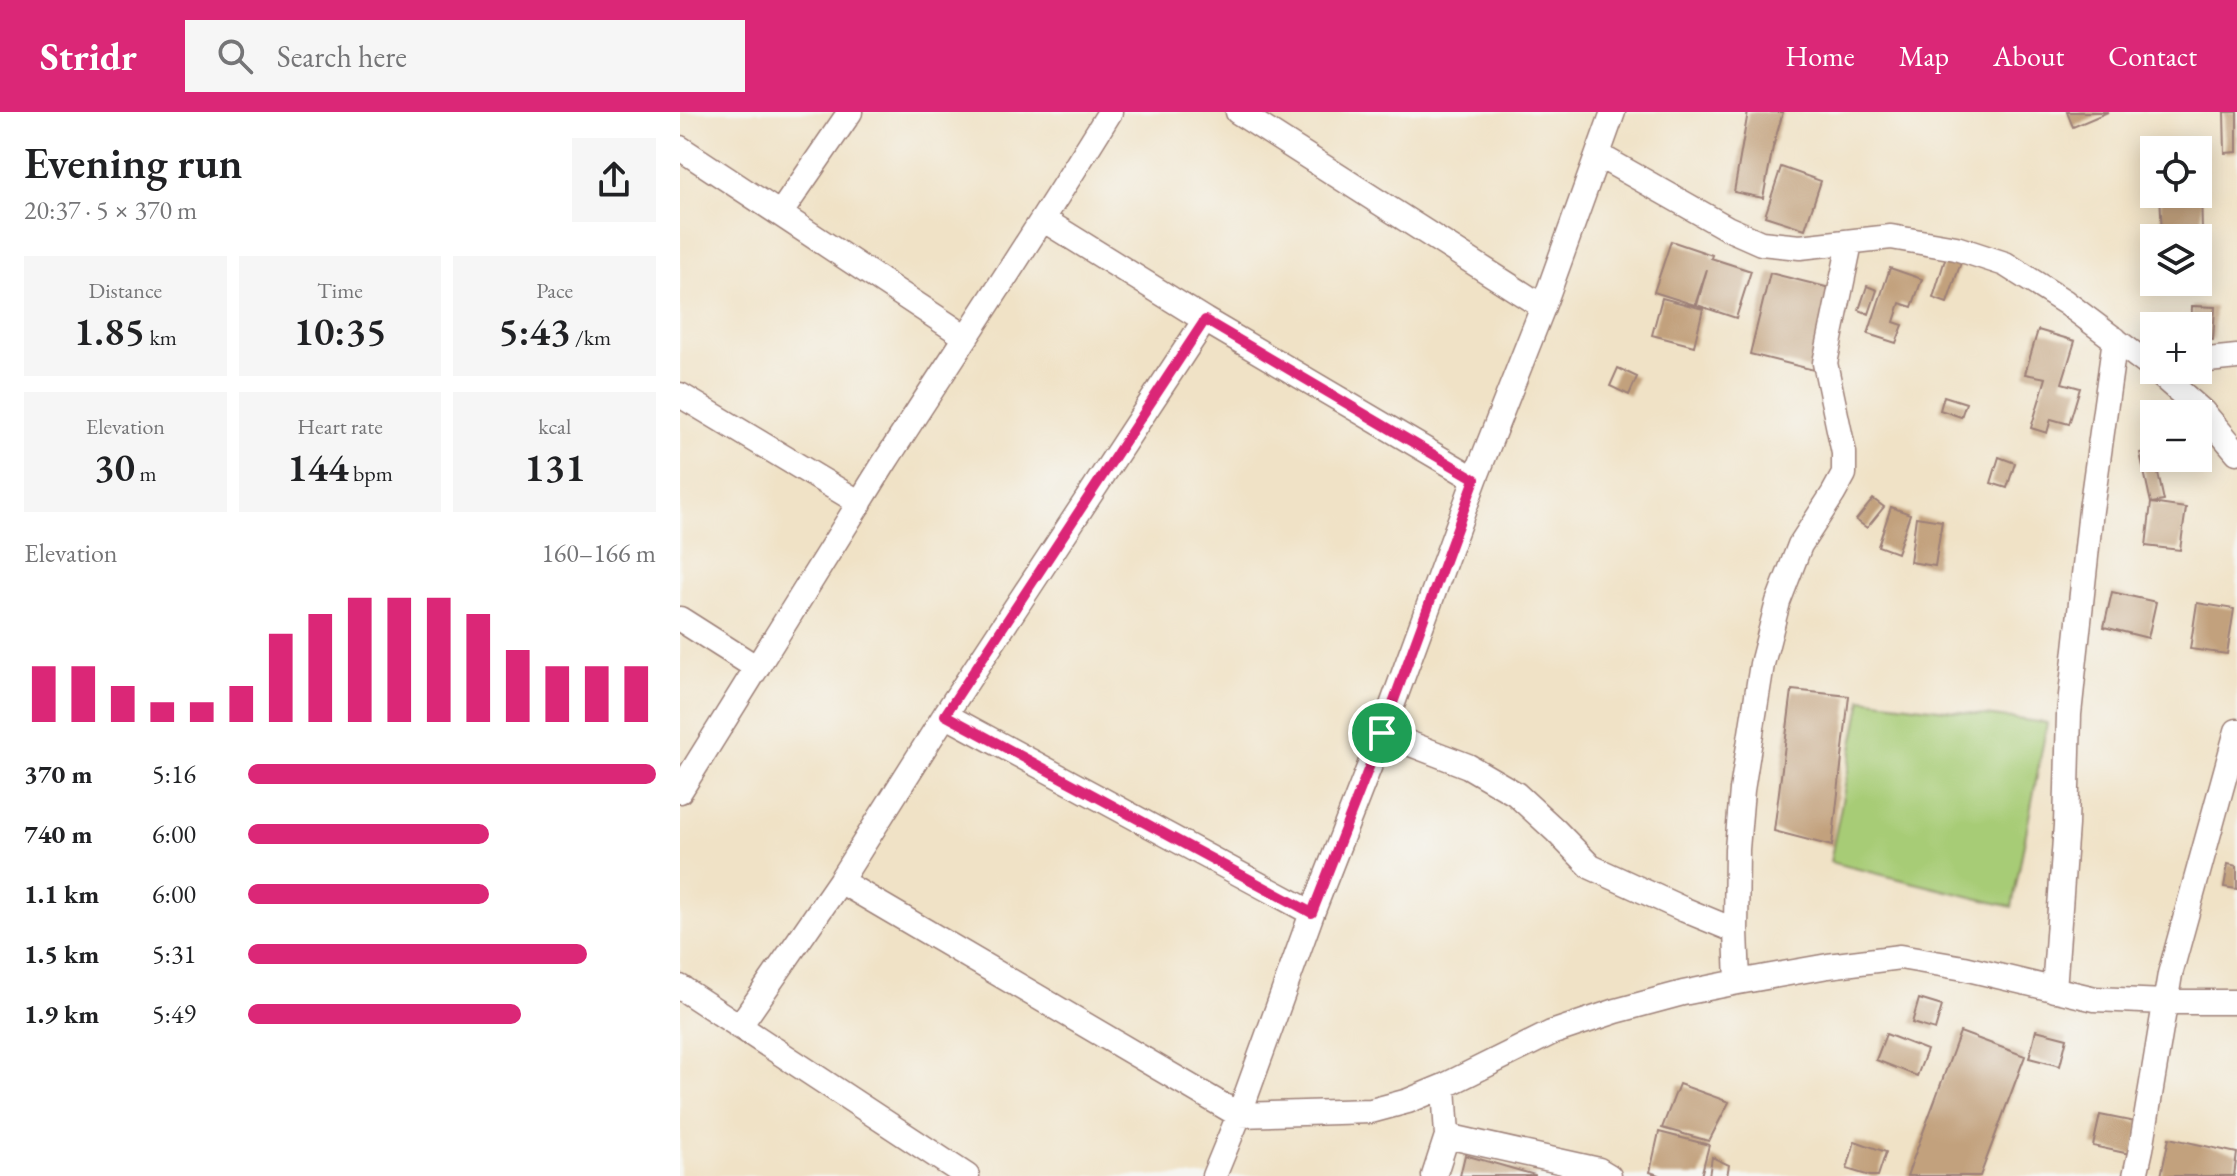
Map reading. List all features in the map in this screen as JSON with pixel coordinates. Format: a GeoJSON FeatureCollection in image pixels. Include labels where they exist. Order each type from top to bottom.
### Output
{"type":"FeatureCollection","features":[{"type":"Feature","properties":{"kind":"street"},"geometry":{"type":"LineString","coordinates":[[780,214],[850,112]]}},
{"type":"Feature","properties":{"kind":"street"},"geometry":{"type":"LineString","coordinates":[[680,791],[1110,112]]}},
{"type":"Feature","properties":{"kind":"street"},"geometry":{"type":"LineString","coordinates":[[1238,112],[1543,307]]}},
{"type":"Feature","properties":{"kind":"street"},"geometry":{"type":"LineString","coordinates":[[1214,1176],[1475,479],[1543,307],[1613,112]]}},
{"type":"Feature","properties":{"kind":"street"},"geometry":{"type":"LineString","coordinates":[[680,148],[966,337]]}},
{"type":"Feature","properties":{"kind":"street"},"geometry":{"type":"LineString","coordinates":[[1598,155],[1727,228],[1761,243],[1800,247],[1891,237],[1956,248],[2005,264],[2065,302],[2140,357]]}},
{"type":"Feature","properties":{"kind":"street"},"geometry":{"type":"LineString","coordinates":[[1044,220],[1205,320],[1475,479]]}},
{"type":"Feature","properties":{"kind":"street"},"geometry":{"type":"LineString","coordinates":[[1738,982],[1737,849],[1742,790],[1762,664],[1778,602],[1800,545],[1844,474],[1844,453],[1825,363],[1850,243]]}},
{"type":"Feature","properties":{"kind":"street"},"geometry":{"type":"LineString","coordinates":[[739,1027],[840,881],[945,715],[1205,320]]}},
{"type":"Feature","properties":{"kind":"street"},"geometry":{"type":"LineString","coordinates":[[2054,990],[2066,825],[2069,714],[2091,510],[2115,339]]}},
{"type":"Feature","properties":{"kind":"street"},"geometry":{"type":"LineString","coordinates":[[2212,360],[2237,357]]}},
{"type":"Feature","properties":{"kind":"street"},"geometry":{"type":"LineString","coordinates":[[2172,384],[2203,412],[2237,452]]}},
{"type":"Feature","properties":{"kind":"street"},"geometry":{"type":"LineString","coordinates":[[680,395],[860,503]]}},
{"type":"Feature","properties":{"kind":"street"},"geometry":{"type":"LineString","coordinates":[[680,619],[757,668]]}},
{"type":"Feature","properties":{"kind":"street"},"geometry":{"type":"LineString","coordinates":[[945,715],[1312,913]]}},
{"type":"Feature","properties":{"kind":"street"},"geometry":{"type":"LineString","coordinates":[[2135,1176],[2170,974],[2237,731]]}},
{"type":"Feature","properties":{"kind":"street"},"geometry":{"type":"LineString","coordinates":[[1382,733],[1468,766],[1516,794],[1591,867],[1736,931]]}},
{"type":"Feature","properties":{"kind":"street"},"geometry":{"type":"LineString","coordinates":[[840,881],[1239,1115],[1371,1111],[1408,1101],[1551,1033],[1616,1011],[1738,982],[1900,957],[1964,968],[2095,999],[2237,1002]]}},
{"type":"Feature","properties":{"kind":"street"},"geometry":{"type":"LineString","coordinates":[[680,987],[967,1176]]}},
{"type":"Feature","properties":{"kind":"street"},"geometry":{"type":"LineString","coordinates":[[1434,1176],[1447,1136],[1444,1086]]}},
{"type":"Feature","properties":{"kind":"street"},"geometry":{"type":"LineString","coordinates":[[1447,1136],[1599,1170],[1609,1176]]}},
{"type":"Feature","properties":{"kind":"green space"},"geometry":{"type":"Polygon","coordinates":[[[1862,699],[2047,723],[2012,907],[1830,862],[1862,699]]]}},
{"type":"Feature","properties":{"kind":"building"},"geometry":{"type":"Polygon","coordinates":[[[1748,112],[1783,112],[1763,198],[1734,192],[1748,112]]]}},
{"type":"Feature","properties":{"kind":"building"},"geometry":{"type":"Polygon","coordinates":[[[2067,112],[2108,112],[2073,127],[2067,112]]]}},
{"type":"Feature","properties":{"kind":"building"},"geometry":{"type":"Polygon","coordinates":[[[2224,112],[2237,112],[2237,152],[2225,153],[2224,112]]]}},
{"type":"Feature","properties":{"kind":"building"},"geometry":{"type":"Polygon","coordinates":[[[1781,167],[1821,181],[1805,229],[1765,216],[1781,167]]]}},
{"type":"Feature","properties":{"kind":"building"},"geometry":{"type":"Polygon","coordinates":[[[2161,208],[2201,208],[2202,224],[2162,224],[2161,208]]]}},
{"type":"Feature","properties":{"kind":"building"},"geometry":{"type":"Polygon","coordinates":[[[1671,241],[1751,271],[1736,318],[1697,305],[1707,269],[1695,305],[1654,292],[1671,241]]]}},
{"type":"Feature","properties":{"kind":"building"},"geometry":{"type":"Polygon","coordinates":[[[1946,256],[1961,262],[1947,303],[1933,298],[1946,256]]]}},
{"type":"Feature","properties":{"kind":"building"},"geometry":{"type":"Polygon","coordinates":[[[1890,268],[1922,279],[1912,307],[1900,303],[1894,322],[1903,325],[1896,343],[1868,334],[1890,268]]]}},
{"type":"Feature","properties":{"kind":"building"},"geometry":{"type":"Polygon","coordinates":[[[1770,273],[1838,290],[1818,371],[1750,354],[1770,273]]]}},
{"type":"Feature","properties":{"kind":"building"},"geometry":{"type":"Polygon","coordinates":[[[1867,286],[1877,290],[1869,314],[1859,310],[1867,286]]]}},
{"type":"Feature","properties":{"kind":"building"},"geometry":{"type":"Polygon","coordinates":[[[1662,298],[1703,309],[1694,346],[1652,335],[1662,298]]]}},
{"type":"Feature","properties":{"kind":"building"},"geometry":{"type":"Polygon","coordinates":[[[2192,306],[2215,307],[2213,340],[2212,312],[2192,312],[2192,306]]]}},
{"type":"Feature","properties":{"kind":"building"},"geometry":{"type":"Polygon","coordinates":[[[2038,330],[2075,341],[2062,383],[2080,388],[2069,424],[2051,419],[2047,433],[2031,428],[2046,378],[2025,374],[2038,330]]]}},
{"type":"Feature","properties":{"kind":"building"},"geometry":{"type":"Polygon","coordinates":[[[1618,368],[1637,377],[1629,395],[1610,386],[1618,368]]]}},
{"type":"Feature","properties":{"kind":"building"},"geometry":{"type":"Polygon","coordinates":[[[1944,396],[1966,403],[1961,417],[1940,410],[1944,396]]]}},
{"type":"Feature","properties":{"kind":"building"},"geometry":{"type":"Polygon","coordinates":[[[1999,457],[2015,463],[2007,488],[1991,483],[1999,457]]]}},
{"type":"Feature","properties":{"kind":"building"},"geometry":{"type":"Polygon","coordinates":[[[2144,472],[2158,472],[2164,501],[2151,503],[2144,472]]]}},
{"type":"Feature","properties":{"kind":"building"},"geometry":{"type":"Polygon","coordinates":[[[1873,499],[1884,507],[1867,528],[1856,520],[1873,499]]]}},
{"type":"Feature","properties":{"kind":"building"},"geometry":{"type":"Polygon","coordinates":[[[2151,503],[2186,508],[2180,550],[2146,546],[2151,503]]]}},
{"type":"Feature","properties":{"kind":"building"},"geometry":{"type":"Polygon","coordinates":[[[1891,507],[1910,514],[1897,553],[1878,546],[1891,507]]]}},
{"type":"Feature","properties":{"kind":"building"},"geometry":{"type":"Polygon","coordinates":[[[1916,517],[1942,521],[1935,566],[1910,562],[1916,517]]]}},
{"type":"Feature","properties":{"kind":"building"},"geometry":{"type":"Polygon","coordinates":[[[2112,592],[2156,602],[2148,638],[2104,627],[2112,592]]]}},
{"type":"Feature","properties":{"kind":"building"},"geometry":{"type":"Polygon","coordinates":[[[2197,603],[2234,609],[2227,654],[2190,649],[2197,603]]]}},
{"type":"Feature","properties":{"kind":"building"},"geometry":{"type":"Polygon","coordinates":[[[1792,690],[1849,696],[1832,846],[1774,831],[1792,690]]]}},
{"type":"Feature","properties":{"kind":"building"},"geometry":{"type":"Polygon","coordinates":[[[2228,864],[2237,866],[2237,889],[2224,887],[2228,864]]]}},
{"type":"Feature","properties":{"kind":"building"},"geometry":{"type":"Polygon","coordinates":[[[1919,999],[1942,1006],[1935,1030],[1912,1023],[1919,999]]]}},
{"type":"Feature","properties":{"kind":"building"},"geometry":{"type":"Polygon","coordinates":[[[2036,1030],[2067,1038],[2060,1066],[2029,1058],[2036,1030]]]}},
{"type":"Feature","properties":{"kind":"building"},"geometry":{"type":"Polygon","coordinates":[[[1960,1032],[2025,1056],[1980,1176],[1907,1176],[1960,1032]]]}},
{"type":"Feature","properties":{"kind":"building"},"geometry":{"type":"Polygon","coordinates":[[[1886,1034],[1927,1050],[1917,1076],[1876,1060],[1886,1034]]]}},
{"type":"Feature","properties":{"kind":"building"},"geometry":{"type":"Polygon","coordinates":[[[1679,1084],[1729,1102],[1709,1141],[1662,1128],[1679,1084]]]}},
{"type":"Feature","properties":{"kind":"building"},"geometry":{"type":"Polygon","coordinates":[[[2100,1115],[2140,1123],[2134,1155],[2093,1146],[2100,1115]]]}},
{"type":"Feature","properties":{"kind":"building"},"geometry":{"type":"Polygon","coordinates":[[[1659,1132],[1709,1145],[1701,1176],[1661,1176],[1650,1172],[1659,1132]]]}},
{"type":"Feature","properties":{"kind":"building"},"geometry":{"type":"Polygon","coordinates":[[[2169,1138],[2237,1153],[2234,1176],[2161,1176],[2169,1138]]]}},
{"type":"Feature","properties":{"kind":"building"},"geometry":{"type":"Polygon","coordinates":[[[1855,1141],[1886,1152],[1878,1176],[1847,1169],[1855,1141]]]}},
{"type":"Feature","properties":{"kind":"building"},"geometry":{"type":"Polygon","coordinates":[[[1465,1155],[1535,1175],[1535,1176],[1460,1176],[1465,1155]]]}},
{"type":"Feature","properties":{"kind":"building"},"geometry":{"type":"Polygon","coordinates":[[[1712,1157],[1729,1165],[1727,1176],[1709,1176],[1712,1157]]]}},
{"type":"Feature","properties":{"kind":"route"},"geometry":{"type":"LineString","coordinates":[[1205,320],[1475,479],[1382,733],[1312,913],[945,715],[1205,320]]}}]}
